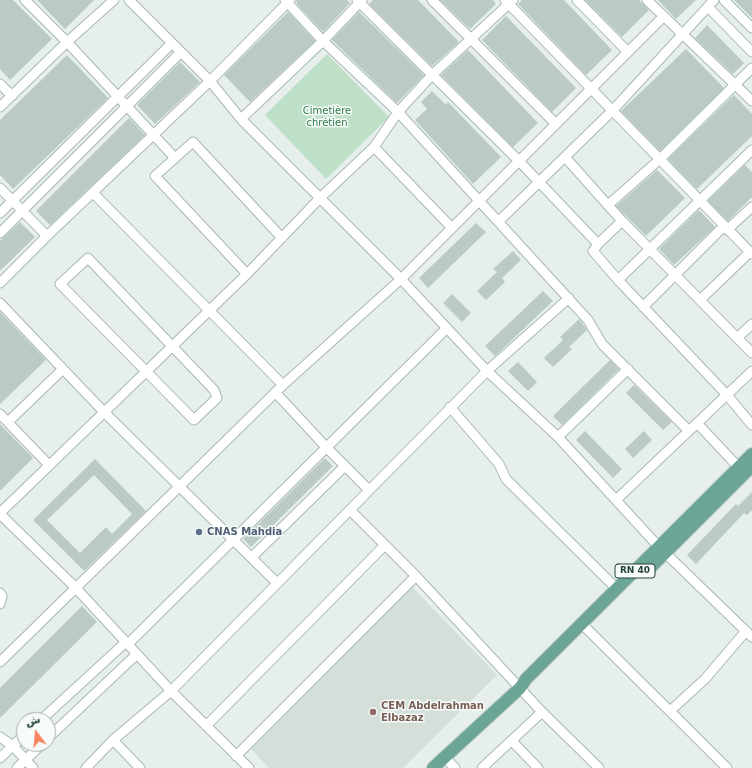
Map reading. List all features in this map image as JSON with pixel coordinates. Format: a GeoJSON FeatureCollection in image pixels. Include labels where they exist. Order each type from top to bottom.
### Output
{"type":"FeatureCollection","features":[{"type":"Feature","properties":{"kind":"main road","name":"RN 40"},"geometry":{"type":"LineString","coordinates":[[433,768],[520,688],[526,680],[584,626],[745,469],[752,454]]}},
{"type":"Feature","properties":{"kind":"main road","name":"RN 40"},"geometry":{"type":"LineString","coordinates":[[584,626],[616,589],[662,550]]}},
{"type":"Feature","properties":{"kind":"street"},"geometry":{"type":"LineString","coordinates":[[25,0],[67,42],[175,158]]}},
{"type":"Feature","properties":{"kind":"street"},"geometry":{"type":"LineString","coordinates":[[0,107],[67,42],[114,0]]}},
{"type":"Feature","properties":{"kind":"street"},"geometry":{"type":"LineString","coordinates":[[129,0],[210,81],[241,119],[401,279],[487,371],[558,437],[662,550],[749,634],[705,679],[670,711]]}},
{"type":"Feature","properties":{"kind":"street"},"geometry":{"type":"LineString","coordinates":[[432,0],[556,124]]}},
{"type":"Feature","properties":{"kind":"street"},"geometry":{"type":"LineString","coordinates":[[577,0],[628,52]]}},
{"type":"Feature","properties":{"kind":"street"},"geometry":{"type":"LineString","coordinates":[[647,0],[752,101]]}},
{"type":"Feature","properties":{"kind":"street"},"geometry":{"type":"LineString","coordinates":[[724,0],[752,28]]}},
{"type":"Feature","properties":{"kind":"street"},"geometry":{"type":"LineString","coordinates":[[0,283],[47,236],[210,81],[288,1],[323,41],[398,112],[499,221],[588,320],[602,344],[689,430]]}},
{"type":"Feature","properties":{"kind":"street"},"geometry":{"type":"LineString","coordinates":[[241,119],[323,41],[359,1],[519,161],[598,244]]}},
{"type":"Feature","properties":{"kind":"street"},"geometry":{"type":"LineString","coordinates":[[248,768],[171,691],[75,587],[0,513],[247,274],[320,198],[374,147],[398,112],[432,75],[509,1],[591,89],[751,253],[700,300]]}},
{"type":"Feature","properties":{"kind":"street"},"geometry":{"type":"LineString","coordinates":[[499,221],[613,110],[711,3],[752,52]]}},
{"type":"Feature","properties":{"kind":"street"},"geometry":{"type":"LineString","coordinates":[[0,662],[275,392],[401,279],[663,17]]}},
{"type":"Feature","properties":{"kind":"street"},"geometry":{"type":"LineString","coordinates":[[0,213],[172,43]]}},
{"type":"Feature","properties":{"kind":"street"},"geometry":{"type":"LineString","coordinates":[[0,233],[181,52]]}},
{"type":"Feature","properties":{"kind":"street"},"geometry":{"type":"LineString","coordinates":[[608,205],[660,159],[752,68]]}},
{"type":"Feature","properties":{"kind":"street"},"geometry":{"type":"LineString","coordinates":[[0,84],[12,96]]}},
{"type":"Feature","properties":{"kind":"street"},"geometry":{"type":"LineString","coordinates":[[247,274],[155,176],[192,142],[282,238]]}},
{"type":"Feature","properties":{"kind":"street"},"geometry":{"type":"LineString","coordinates":[[374,147],[452,228]]}},
{"type":"Feature","properties":{"kind":"street"},"geometry":{"type":"LineString","coordinates":[[618,280],[700,200],[751,154]]}},
{"type":"Feature","properties":{"kind":"street"},"geometry":{"type":"LineString","coordinates":[[565,157],[622,221],[752,353]]}},
{"type":"Feature","properties":{"kind":"street"},"geometry":{"type":"LineString","coordinates":[[0,188],[47,236]]}},
{"type":"Feature","properties":{"kind":"street"},"geometry":{"type":"LineString","coordinates":[[93,193],[283,385]]}},
{"type":"Feature","properties":{"kind":"street"},"geometry":{"type":"LineString","coordinates":[[643,307],[726,228],[752,207]]}},
{"type":"Feature","properties":{"kind":"street"},"geometry":{"type":"LineString","coordinates":[[622,221],[598,244],[593,251],[643,307],[727,395],[752,425]]}},
{"type":"Feature","properties":{"kind":"street"},"geometry":{"type":"LineString","coordinates":[[88,258],[172,346],[214,390],[217,398],[194,420],[145,372],[60,284],[88,258]]}},
{"type":"Feature","properties":{"kind":"street"},"geometry":{"type":"LineString","coordinates":[[86,768],[113,740],[171,691],[450,407],[487,371],[568,298]]}},
{"type":"Feature","properties":{"kind":"street"},"geometry":{"type":"LineString","coordinates":[[0,303],[104,412],[277,583]]}},
{"type":"Feature","properties":{"kind":"street"},"geometry":{"type":"LineString","coordinates":[[737,338],[752,324]]}},
{"type":"Feature","properties":{"kind":"street"},"geometry":{"type":"LineString","coordinates":[[50,712],[127,643],[234,540],[447,328]]}},
{"type":"Feature","properties":{"kind":"street"},"geometry":{"type":"LineString","coordinates":[[8,422],[63,369]]}},
{"type":"Feature","properties":{"kind":"street"},"geometry":{"type":"LineString","coordinates":[[558,437],[628,369]]}},
{"type":"Feature","properties":{"kind":"street"},"geometry":{"type":"LineString","coordinates":[[616,500],[752,371]]}},
{"type":"Feature","properties":{"kind":"street"},"geometry":{"type":"LineString","coordinates":[[275,392],[326,447],[369,490]]}},
{"type":"Feature","properties":{"kind":"street"},"geometry":{"type":"LineString","coordinates":[[450,407],[499,464],[506,479],[616,589]]}},
{"type":"Feature","properties":{"kind":"street"},"geometry":{"type":"LineString","coordinates":[[0,414],[49,465]]}},
{"type":"Feature","properties":{"kind":"street"},"geometry":{"type":"LineString","coordinates":[[697,423],[745,469]]}},
{"type":"Feature","properties":{"kind":"street"},"geometry":{"type":"LineString","coordinates":[[252,557],[345,466]]}},
{"type":"Feature","properties":{"kind":"street"},"geometry":{"type":"LineString","coordinates":[[350,510],[416,576],[542,712],[599,768]]}},
{"type":"Feature","properties":{"kind":"street"},"geometry":{"type":"LineString","coordinates":[[206,726],[385,545]]}},
{"type":"Feature","properties":{"kind":"street"},"geometry":{"type":"LineString","coordinates":[[236,756],[416,576]]}},
{"type":"Feature","properties":{"kind":"street"},"geometry":{"type":"LineString","coordinates":[[0,593],[2,596],[2,603],[0,604]]}},
{"type":"Feature","properties":{"kind":"street"},"geometry":{"type":"LineString","coordinates":[[584,626],[727,768]]}},
{"type":"Feature","properties":{"kind":"street"},"geometry":{"type":"LineString","coordinates":[[56,731],[138,654]]}},
{"type":"Feature","properties":{"kind":"street"},"geometry":{"type":"LineString","coordinates":[[482,768],[542,712]]}},
{"type":"Feature","properties":{"kind":"street"},"geometry":{"type":"LineString","coordinates":[[0,737],[12,746],[33,768]]}},
{"type":"Feature","properties":{"kind":"street"},"geometry":{"type":"LineString","coordinates":[[113,740],[140,768]]}},
{"type":"Feature","properties":{"kind":"street"},"geometry":{"type":"LineString","coordinates":[[512,741],[538,768]]}},
{"type":"Feature","properties":{"kind":"street"},"geometry":{"type":"LineString","coordinates":[[0,758],[16,742]]}},
{"type":"Feature","properties":{"kind":"street"},"geometry":{"type":"LineString","coordinates":[[17,768],[34,752]]}},
{"type":"Feature","properties":{"kind":"street"},"geometry":{"type":"LineString","coordinates":[[444,758],[455,768]]}},
{"type":"Feature","properties":{"kind":"street"},"geometry":{"type":"LineString","coordinates":[[714,768],[720,761]]}},
{"type":"Feature","properties":{"kind":"shaded area","name":"CEM Abdelrahman Elbazaz"},"geometry":{"type":"Polygon","coordinates":[[[412,587],[497,675],[403,768],[269,768],[251,749],[412,587]]]}},
{"type":"Feature","properties":{"kind":"green space","name":"Cimetière chrétien"},"geometry":{"type":"Polygon","coordinates":[[[327,54],[389,117],[326,179],[265,115],[327,54]]]}},
{"type":"Feature","properties":{"kind":"building"},"geometry":{"type":"Polygon","coordinates":[[[0,0],[13,0],[52,39],[10,80],[0,69],[0,0]]]}},
{"type":"Feature","properties":{"kind":"building"},"geometry":{"type":"Polygon","coordinates":[[[37,0],[94,0],[65,29],[37,0]]]}},
{"type":"Feature","properties":{"kind":"building"},"geometry":{"type":"Polygon","coordinates":[[[296,0],[347,0],[350,3],[323,32],[297,4],[296,0]]]}},
{"type":"Feature","properties":{"kind":"building"},"geometry":{"type":"Polygon","coordinates":[[[373,0],[418,0],[459,42],[432,66],[369,4],[373,0]]]}},
{"type":"Feature","properties":{"kind":"building"},"geometry":{"type":"Polygon","coordinates":[[[440,0],[493,0],[496,4],[470,29],[440,0]]]}},
{"type":"Feature","properties":{"kind":"building"},"geometry":{"type":"Polygon","coordinates":[[[522,0],[564,0],[612,50],[586,75],[518,4],[522,0]]]}},
{"type":"Feature","properties":{"kind":"building"},"geometry":{"type":"Polygon","coordinates":[[[585,0],[639,0],[649,10],[622,37],[585,0]]]}},
{"type":"Feature","properties":{"kind":"building"},"geometry":{"type":"Polygon","coordinates":[[[658,0],[696,0],[676,19],[658,0]]]}},
{"type":"Feature","properties":{"kind":"building"},"geometry":{"type":"Polygon","coordinates":[[[734,0],[752,0],[752,18],[734,0]]]}},
{"type":"Feature","properties":{"kind":"building"},"geometry":{"type":"Polygon","coordinates":[[[288,12],[315,41],[250,102],[224,75],[288,12]]]}},
{"type":"Feature","properties":{"kind":"building"},"geometry":{"type":"Polygon","coordinates":[[[359,12],[424,75],[397,103],[332,40],[359,12]]]}},
{"type":"Feature","properties":{"kind":"building"},"geometry":{"type":"Polygon","coordinates":[[[506,16],[576,88],[552,112],[482,40],[506,16]]]}},
{"type":"Feature","properties":{"kind":"building"},"geometry":{"type":"Polygon","coordinates":[[[707,25],[744,63],[733,74],[695,38],[707,25]]]}},
{"type":"Feature","properties":{"kind":"building"},"geometry":{"type":"Polygon","coordinates":[[[686,49],[724,88],[660,151],[621,111],[686,49]]]}},
{"type":"Feature","properties":{"kind":"building"},"geometry":{"type":"Polygon","coordinates":[[[468,50],[538,123],[513,147],[441,75],[468,50]]]}},
{"type":"Feature","properties":{"kind":"building"},"geometry":{"type":"Polygon","coordinates":[[[67,55],[108,98],[13,189],[0,175],[0,120],[67,55]]]}},
{"type":"Feature","properties":{"kind":"building"},"geometry":{"type":"Polygon","coordinates":[[[180,62],[200,82],[155,124],[137,105],[180,62]]]}},
{"type":"Feature","properties":{"kind":"building"},"geometry":{"type":"Polygon","coordinates":[[[432,91],[446,105],[448,102],[501,157],[473,184],[415,120],[427,109],[421,102],[432,91]]]}},
{"type":"Feature","properties":{"kind":"building"},"geometry":{"type":"Polygon","coordinates":[[[734,95],[752,114],[752,136],[697,189],[668,159],[734,95]]]}},
{"type":"Feature","properties":{"kind":"building"},"geometry":{"type":"Polygon","coordinates":[[[129,118],[145,135],[50,225],[36,211],[129,118]]]}},
{"type":"Feature","properties":{"kind":"building"},"geometry":{"type":"Polygon","coordinates":[[[745,165],[752,172],[752,197],[728,221],[708,201],[745,165]]]}},
{"type":"Feature","properties":{"kind":"building"},"geometry":{"type":"Polygon","coordinates":[[[657,170],[685,198],[646,236],[616,206],[657,170]]]}},
{"type":"Feature","properties":{"kind":"building"},"geometry":{"type":"Polygon","coordinates":[[[699,210],[715,227],[674,265],[659,249],[699,210]]]}},
{"type":"Feature","properties":{"kind":"building"},"geometry":{"type":"Polygon","coordinates":[[[20,222],[35,237],[0,271],[0,241],[20,222]]]}},
{"type":"Feature","properties":{"kind":"building"},"geometry":{"type":"Polygon","coordinates":[[[476,223],[486,232],[428,288],[419,278],[476,223]]]}},
{"type":"Feature","properties":{"kind":"building"},"geometry":{"type":"Polygon","coordinates":[[[513,251],[521,260],[502,278],[505,282],[486,300],[477,291],[497,272],[493,269],[513,251]]]}},
{"type":"Feature","properties":{"kind":"building"},"geometry":{"type":"Polygon","coordinates":[[[543,291],[553,301],[495,356],[485,346],[543,291]]]}},
{"type":"Feature","properties":{"kind":"building"},"geometry":{"type":"Polygon","coordinates":[[[452,294],[471,313],[462,322],[443,303],[452,294]]]}},
{"type":"Feature","properties":{"kind":"building"},"geometry":{"type":"Polygon","coordinates":[[[0,312],[46,360],[0,404],[0,312]]]}},
{"type":"Feature","properties":{"kind":"building"},"geometry":{"type":"Polygon","coordinates":[[[579,319],[587,330],[569,347],[572,349],[553,367],[544,358],[563,340],[560,337],[579,319]]]}},
{"type":"Feature","properties":{"kind":"building"},"geometry":{"type":"Polygon","coordinates":[[[610,360],[619,369],[562,425],[553,416],[610,360]]]}},
{"type":"Feature","properties":{"kind":"building"},"geometry":{"type":"Polygon","coordinates":[[[518,362],[537,382],[528,391],[508,371],[518,362]]]}},
{"type":"Feature","properties":{"kind":"building"},"geometry":{"type":"Polygon","coordinates":[[[634,385],[672,422],[663,430],[626,393],[634,385]]]}},
{"type":"Feature","properties":{"kind":"building"},"geometry":{"type":"Polygon","coordinates":[[[0,424],[33,458],[0,491],[0,424]]]}},
{"type":"Feature","properties":{"kind":"building"},"geometry":{"type":"Polygon","coordinates":[[[585,431],[622,469],[613,478],[576,440],[585,431]]]}},
{"type":"Feature","properties":{"kind":"building"},"geometry":{"type":"Polygon","coordinates":[[[644,431],[652,440],[633,458],[625,449],[644,431]]]}},
{"type":"Feature","properties":{"kind":"building"},"geometry":{"type":"Polygon","coordinates":[[[325,458],[333,466],[251,547],[243,539],[325,458]]]}},
{"type":"Feature","properties":{"kind":"building"},"geometry":{"type":"Polygon","coordinates":[[[95,459],[146,511],[84,571],[33,520],[95,459]],[[94,475],[47,520],[80,553],[106,527],[112,534],[132,514],[94,475]]]}},
{"type":"Feature","properties":{"kind":"building"},"geometry":{"type":"Polygon","coordinates":[[[752,492],[752,510],[747,515],[744,513],[696,564],[687,555],[736,504],[738,506],[752,492]]]}},
{"type":"Feature","properties":{"kind":"building"},"geometry":{"type":"Polygon","coordinates":[[[82,606],[97,622],[0,718],[0,688],[82,606]]]}},
{"type":"Feature","properties":{"kind":"place","name":"CNAS Mahdia"},"geometry":{"type":"Point","coordinates":[199,532]}},
{"type":"Feature","properties":{"kind":"place","name":"CEM Abdelrahman Elbazaz"},"geometry":{"type":"Point","coordinates":[373,712]}}]}
